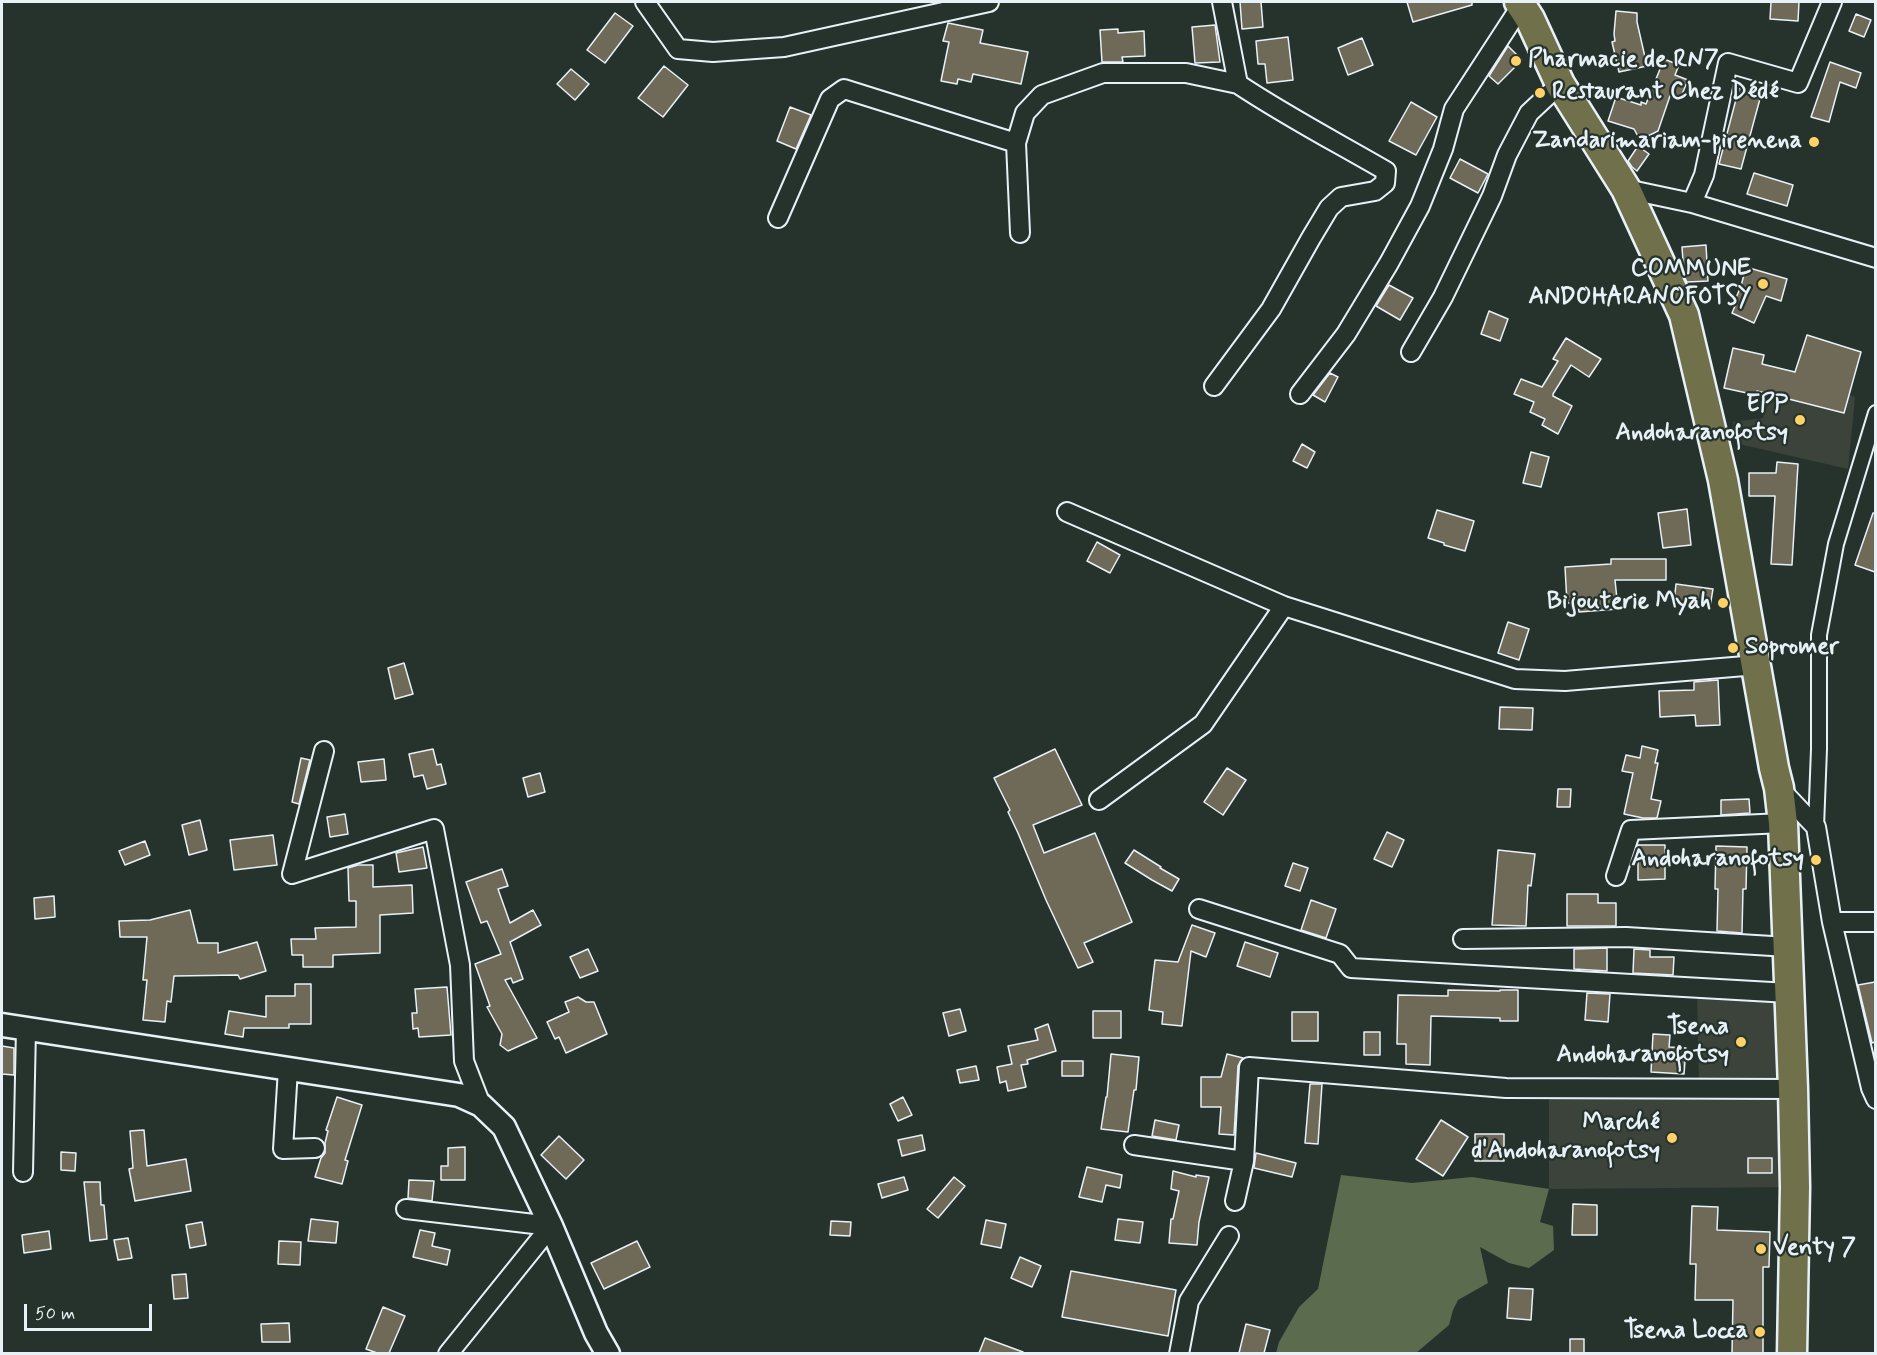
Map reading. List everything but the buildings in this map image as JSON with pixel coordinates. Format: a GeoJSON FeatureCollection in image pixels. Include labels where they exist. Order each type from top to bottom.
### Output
{"type":"FeatureCollection","features":[{"type":"Feature","properties":{"kind":"main road"},"geometry":{"type":"LineString","coordinates":[[1526,7],[1560,84],[1626,189],[1684,315],[1724,480],[1779,788],[1783,823],[1795,1187],[1792,1353]]}},
{"type":"Feature","properties":{"kind":"street"},"geometry":{"type":"LineString","coordinates":[[645,2],[678,49],[713,52],[784,46],[989,2]]}},
{"type":"Feature","properties":{"kind":"street"},"geometry":{"type":"LineString","coordinates":[[1222,2],[1238,84]]}},
{"type":"Feature","properties":{"kind":"street"},"geometry":{"type":"LineString","coordinates":[[1692,203],[1704,175],[1728,63],[1798,83],[1832,2]]}},
{"type":"Feature","properties":{"kind":"street"},"geometry":{"type":"LineString","coordinates":[[1300,394],[1346,334],[1389,263],[1420,206],[1443,149],[1454,109],[1526,7]]}},
{"type":"Feature","properties":{"kind":"street"},"geometry":{"type":"LineString","coordinates":[[1020,233],[1016,143],[1025,113],[1042,95],[1103,73],[1186,73],[1238,84],[1279,112],[1329,137],[1386,171],[1385,183],[1375,191],[1341,197],[1329,208],[1271,309],[1214,386]]}},
{"type":"Feature","properties":{"kind":"street"},"geometry":{"type":"LineString","coordinates":[[1410,352],[1443,297],[1492,196],[1507,155],[1529,113],[1560,84]]}},
{"type":"Feature","properties":{"kind":"street"},"geometry":{"type":"LineString","coordinates":[[778,218],[830,99],[844,89],[1016,143]]}},
{"type":"Feature","properties":{"kind":"street"},"geometry":{"type":"LineString","coordinates":[[1626,189],[1692,203],[1875,258]]}},
{"type":"Feature","properties":{"kind":"street"},"geometry":{"type":"LineString","coordinates":[[1874,1092],[1832,922],[1816,827],[1819,635],[1836,544],[1875,413]]}},
{"type":"Feature","properties":{"kind":"street"},"geometry":{"type":"LineString","coordinates":[[1067,512],[1284,606],[1515,679],[1565,681],[1757,665]]}},
{"type":"Feature","properties":{"kind":"street"},"geometry":{"type":"LineString","coordinates":[[1099,800],[1203,724],[1284,606]]}},
{"type":"Feature","properties":{"kind":"street"},"geometry":{"type":"LineString","coordinates":[[324,751],[292,874],[434,828],[460,965],[464,1062],[481,1105]]}},
{"type":"Feature","properties":{"kind":"street"},"geometry":{"type":"LineString","coordinates":[[1779,788],[1816,827]]}},
{"type":"Feature","properties":{"kind":"street"},"geometry":{"type":"LineString","coordinates":[[1616,876],[1630,831],[1783,823]]}},
{"type":"Feature","properties":{"kind":"street"},"geometry":{"type":"LineString","coordinates":[[1199,909],[1340,954],[1351,968],[1789,993]]}},
{"type":"Feature","properties":{"kind":"street"},"geometry":{"type":"LineString","coordinates":[[1832,922],[1875,922]]}},
{"type":"Feature","properties":{"kind":"street"},"geometry":{"type":"LineString","coordinates":[[1462,939],[1626,937],[1788,947]]}},
{"type":"Feature","properties":{"kind":"street"},"geometry":{"type":"LineString","coordinates":[[2,1025],[459,1095],[481,1105],[504,1127],[551,1226],[596,1333],[608,1353]]}},
{"type":"Feature","properties":{"kind":"street"},"geometry":{"type":"LineString","coordinates":[[23,1172],[27,1029]]}},
{"type":"Feature","properties":{"kind":"street"},"geometry":{"type":"LineString","coordinates":[[1235,1201],[1244,1161],[1250,1066],[1506,1088],[1793,1089]]}},
{"type":"Feature","properties":{"kind":"street"},"geometry":{"type":"LineString","coordinates":[[288,1069],[283,1149],[315,1149]]}},
{"type":"Feature","properties":{"kind":"street"},"geometry":{"type":"LineString","coordinates":[[1134,1145],[1244,1161]]}},
{"type":"Feature","properties":{"kind":"street"},"geometry":{"type":"LineString","coordinates":[[406,1209],[551,1226]]}},
{"type":"Feature","properties":{"kind":"street"},"geometry":{"type":"LineString","coordinates":[[448,1353],[551,1226]]}},
{"type":"Feature","properties":{"kind":"street"},"geometry":{"type":"LineString","coordinates":[[1179,1353],[1189,1301],[1229,1236]]}},
{"type":"Feature","properties":{"kind":"shaded area","name":"EPP Andoharanofotsy"},"geometry":{"type":"Polygon","coordinates":[[[1778,372],[1855,397],[1848,469],[1735,443],[1733,422],[1763,418],[1778,372]]]}},
{"type":"Feature","properties":{"kind":"shaded area","name":"Tsena Andoharanofotsy"},"geometry":{"type":"Polygon","coordinates":[[[1697,994],[1782,1001],[1786,1083],[1699,1083],[1697,994]]]}},
{"type":"Feature","properties":{"kind":"shaded area","name":"Marché d'Andoharanofotsy"},"geometry":{"type":"Polygon","coordinates":[[[1549,1088],[1793,1089],[1795,1187],[1549,1189],[1549,1088]]]}},
{"type":"Feature","properties":{"kind":"green space"},"geometry":{"type":"Polygon","coordinates":[[[1341,1175],[1412,1183],[1472,1177],[1549,1189],[1540,1222],[1553,1226],[1554,1250],[1529,1268],[1509,1263],[1480,1247],[1488,1283],[1458,1300],[1449,1325],[1416,1353],[1276,1353],[1279,1342],[1299,1307],[1318,1289],[1341,1175]]]}},
{"type":"Feature","properties":{"kind":"place","name":"Pharmacie de RN7"},"geometry":{"type":"Point","coordinates":[1516,61]}},
{"type":"Feature","properties":{"kind":"place","name":"Restaurant Chez Dédé"},"geometry":{"type":"Point","coordinates":[1540,93]}},
{"type":"Feature","properties":{"kind":"place","name":"Zandarimariam-pirenena"},"geometry":{"type":"Point","coordinates":[1814,142]}},
{"type":"Feature","properties":{"kind":"place","name":"COMMUNE ANDOHARANOFOTSY"},"geometry":{"type":"Point","coordinates":[1763,284]}},
{"type":"Feature","properties":{"kind":"place","name":"EPP Andoharanofotsy"},"geometry":{"type":"Point","coordinates":[1800,420]}},
{"type":"Feature","properties":{"kind":"place","name":"Bijouterie Myah"},"geometry":{"type":"Point","coordinates":[1723,603]}},
{"type":"Feature","properties":{"kind":"place","name":"Sopromer"},"geometry":{"type":"Point","coordinates":[1733,648]}},
{"type":"Feature","properties":{"kind":"place","name":"Andoharanofotsy"},"geometry":{"type":"Point","coordinates":[1816,860]}},
{"type":"Feature","properties":{"kind":"place","name":"Tsena Andoharanofotsy"},"geometry":{"type":"Point","coordinates":[1741,1042]}},
{"type":"Feature","properties":{"kind":"place","name":"Marché d'Andoharanofotsy"},"geometry":{"type":"Point","coordinates":[1672,1138]}},
{"type":"Feature","properties":{"kind":"place","name":"Venty 7"},"geometry":{"type":"Point","coordinates":[1761,1249]}},
{"type":"Feature","properties":{"kind":"place","name":"Tsena Locca"},"geometry":{"type":"Point","coordinates":[1760,1332]}}]}
